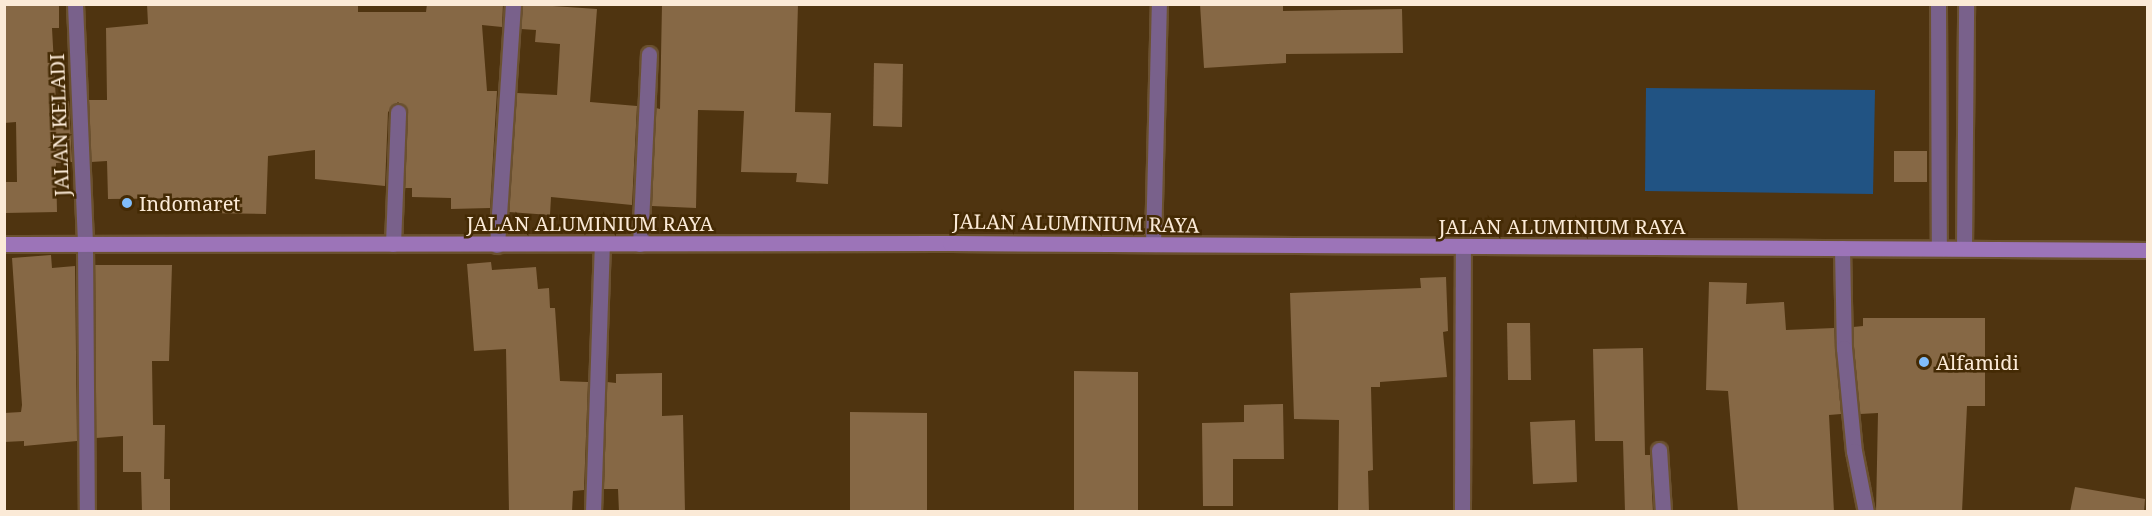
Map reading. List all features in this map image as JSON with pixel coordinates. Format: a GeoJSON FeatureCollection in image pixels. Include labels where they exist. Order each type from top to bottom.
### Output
{"type":"FeatureCollection","features":[{"type":"Feature","properties":{"kind":"main road","name":"JALAN ALUMINIUM RAYA"},"geometry":{"type":"LineString","coordinates":[[4,244],[1153,244],[2148,250]]}},
{"type":"Feature","properties":{"kind":"street","name":"JALAN KELADI"},"geometry":{"type":"LineString","coordinates":[[75,4],[85,244],[87,512]]}},
{"type":"Feature","properties":{"kind":"street"},"geometry":{"type":"LineString","coordinates":[[497,245],[513,4]]}},
{"type":"Feature","properties":{"kind":"street"},"geometry":{"type":"LineString","coordinates":[[1153,244],[1159,4]]}},
{"type":"Feature","properties":{"kind":"street"},"geometry":{"type":"LineString","coordinates":[[1938,4],[1939,248]]}},
{"type":"Feature","properties":{"kind":"street"},"geometry":{"type":"LineString","coordinates":[[1964,248],[1966,4]]}},
{"type":"Feature","properties":{"kind":"street"},"geometry":{"type":"LineString","coordinates":[[640,244],[649,54]]}},
{"type":"Feature","properties":{"kind":"street"},"geometry":{"type":"LineString","coordinates":[[393,244],[398,112]]}},
{"type":"Feature","properties":{"kind":"street"},"geometry":{"type":"LineString","coordinates":[[592,512],[602,244]]}},
{"type":"Feature","properties":{"kind":"street"},"geometry":{"type":"LineString","coordinates":[[1462,512],[1463,247]]}},
{"type":"Feature","properties":{"kind":"street"},"geometry":{"type":"LineString","coordinates":[[1842,248],[1845,359],[1854,451],[1866,512]]}},
{"type":"Feature","properties":{"kind":"street"},"geometry":{"type":"LineString","coordinates":[[1659,450],[1662,512]]}},
{"type":"Feature","properties":{"kind":"water"},"geometry":{"type":"Polygon","coordinates":[[[1646,88],[1875,90],[1873,194],[1645,191],[1646,88]]]}},
{"type":"Feature","properties":{"kind":"building"},"geometry":{"type":"Polygon","coordinates":[[[4,4],[59,4],[59,28],[52,28],[56,102],[69,101],[72,162],[56,163],[57,212],[5,213],[4,182],[17,182],[16,122],[4,123],[4,4]]]}},
{"type":"Feature","properties":{"kind":"building"},"geometry":{"type":"Polygon","coordinates":[[[147,4],[358,4],[358,12],[426,12],[427,4],[503,4],[502,27],[482,25],[487,91],[497,91],[490,208],[451,209],[451,198],[412,197],[412,188],[405,188],[408,112],[398,102],[388,112],[385,186],[315,179],[315,150],[268,156],[266,214],[198,213],[198,198],[108,199],[107,161],[91,162],[89,100],[107,100],[106,28],[148,24],[147,4]]]}},
{"type":"Feature","properties":{"kind":"building"},"geometry":{"type":"Polygon","coordinates":[[[523,4],[597,9],[590,102],[637,106],[632,205],[551,197],[550,215],[509,212],[517,93],[557,95],[560,44],[535,42],[536,30],[521,29],[523,4]]]}},
{"type":"Feature","properties":{"kind":"building"},"geometry":{"type":"Polygon","coordinates":[[[662,4],[798,4],[795,112],[831,113],[828,184],[796,182],[797,173],[741,172],[744,111],[698,110],[696,208],[652,206],[656,108],[660,109],[662,4]]]}},
{"type":"Feature","properties":{"kind":"building"},"geometry":{"type":"Polygon","coordinates":[[[1200,4],[1283,4],[1283,11],[1402,9],[1403,53],[1286,54],[1286,63],[1204,68],[1200,4]]]}},
{"type":"Feature","properties":{"kind":"building"},"geometry":{"type":"Polygon","coordinates":[[[874,63],[903,64],[902,127],[873,126],[874,63]]]}},
{"type":"Feature","properties":{"kind":"building"},"geometry":{"type":"Polygon","coordinates":[[[1894,151],[1927,151],[1927,182],[1894,182],[1894,151]]]}},
{"type":"Feature","properties":{"kind":"building"},"geometry":{"type":"Polygon","coordinates":[[[51,255],[52,268],[75,266],[77,441],[24,446],[24,441],[4,442],[4,413],[21,412],[22,405],[12,258],[51,255]]]}},
{"type":"Feature","properties":{"kind":"building"},"geometry":{"type":"Polygon","coordinates":[[[491,262],[492,270],[536,267],[538,289],[549,288],[550,308],[555,308],[560,381],[588,382],[584,490],[573,491],[572,512],[509,512],[506,349],[474,351],[467,264],[491,262]]]}},
{"type":"Feature","properties":{"kind":"building"},"geometry":{"type":"Polygon","coordinates":[[[95,265],[172,265],[169,361],[152,361],[153,425],[165,425],[164,479],[170,479],[170,512],[142,512],[141,472],[123,472],[123,436],[96,438],[95,265]]]}},
{"type":"Feature","properties":{"kind":"building"},"geometry":{"type":"Polygon","coordinates":[[[1446,277],[1448,331],[1443,332],[1447,377],[1380,382],[1380,387],[1371,387],[1373,470],[1368,471],[1369,512],[1338,512],[1339,420],[1294,419],[1290,293],[1421,288],[1420,278],[1446,277]]]}},
{"type":"Feature","properties":{"kind":"building"},"geometry":{"type":"Polygon","coordinates":[[[1709,282],[1747,283],[1746,304],[1784,302],[1786,330],[1834,328],[1841,414],[1829,415],[1834,512],[1738,512],[1728,391],[1706,390],[1709,282]]]}},
{"type":"Feature","properties":{"kind":"building"},"geometry":{"type":"Polygon","coordinates":[[[1863,318],[1985,318],[1985,406],[1967,406],[1962,512],[1876,512],[1878,413],[1860,414],[1854,347],[1853,327],[1863,326],[1863,318]]]}},
{"type":"Feature","properties":{"kind":"building"},"geometry":{"type":"Polygon","coordinates":[[[1507,323],[1530,323],[1531,380],[1508,380],[1507,323]]]}},
{"type":"Feature","properties":{"kind":"building"},"geometry":{"type":"Polygon","coordinates":[[[1643,348],[1645,455],[1650,455],[1653,512],[1625,512],[1623,441],[1595,441],[1593,349],[1643,348]]]}},
{"type":"Feature","properties":{"kind":"building"},"geometry":{"type":"Polygon","coordinates":[[[1074,371],[1138,372],[1138,512],[1074,512],[1074,371]]]}},
{"type":"Feature","properties":{"kind":"building"},"geometry":{"type":"Polygon","coordinates":[[[662,373],[662,416],[683,415],[685,512],[619,512],[618,489],[604,489],[607,382],[616,383],[616,374],[662,373]]]}},
{"type":"Feature","properties":{"kind":"building"},"geometry":{"type":"Polygon","coordinates":[[[1283,404],[1284,459],[1233,459],[1233,506],[1203,506],[1202,423],[1244,422],[1244,405],[1283,404]]]}},
{"type":"Feature","properties":{"kind":"building"},"geometry":{"type":"Polygon","coordinates":[[[850,412],[927,413],[927,512],[850,512],[850,412]]]}},
{"type":"Feature","properties":{"kind":"building"},"geometry":{"type":"Polygon","coordinates":[[[1575,420],[1577,482],[1533,484],[1530,422],[1575,420]]]}},
{"type":"Feature","properties":{"kind":"building"},"geometry":{"type":"Polygon","coordinates":[[[2075,487],[2145,499],[2144,512],[2070,512],[2075,487]]]}},
{"type":"Feature","properties":{"kind":"place","name":"Indomaret"},"geometry":{"type":"Point","coordinates":[127,203]}},
{"type":"Feature","properties":{"kind":"place","name":"Alfamidi"},"geometry":{"type":"Point","coordinates":[1924,362]}}]}
